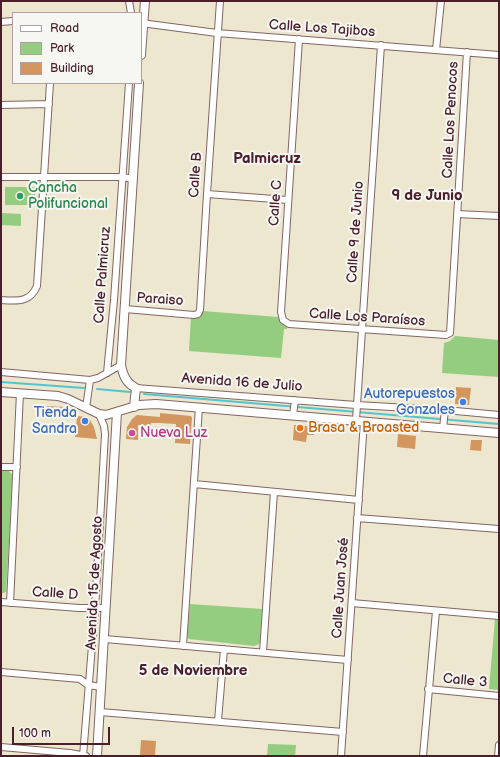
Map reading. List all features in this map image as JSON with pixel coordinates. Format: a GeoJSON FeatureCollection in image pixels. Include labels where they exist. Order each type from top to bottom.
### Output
{"type":"FeatureCollection","features":[{"type":"Feature","properties":{"kind":"street"},"geometry":{"type":"LineString","coordinates":[[129,1],[131,12]]}},
{"type":"Feature","properties":{"kind":"street"},"geometry":{"type":"LineString","coordinates":[[142,24],[145,1]]}},
{"type":"Feature","properties":{"kind":"street","name":"Calle B"},"geometry":{"type":"LineString","coordinates":[[194,315],[198,314],[200,310],[220,1]]}},
{"type":"Feature","properties":{"kind":"street"},"geometry":{"type":"LineString","coordinates":[[436,50],[441,1]]}},
{"type":"Feature","properties":{"kind":"street"},"geometry":{"type":"LineString","coordinates":[[1,22],[12,21]]}},
{"type":"Feature","properties":{"kind":"street","name":"Calle Los Tajibos"},"geometry":{"type":"LineString","coordinates":[[142,24],[217,33],[499,55]]}},
{"type":"Feature","properties":{"kind":"street","name":"Calle C"},"geometry":{"type":"LineString","coordinates":[[283,320],[281,312],[299,39]]}},
{"type":"Feature","properties":{"kind":"street","name":"Calle 9 de Junio"},"geometry":{"type":"LineString","coordinates":[[359,419],[356,407],[381,45]]}},
{"type":"Feature","properties":{"kind":"street","name":"Calle Los Penocos"},"geometry":{"type":"LineString","coordinates":[[450,333],[466,52]]}},
{"type":"Feature","properties":{"kind":"street"},"geometry":{"type":"LineString","coordinates":[[1,300],[10,301],[28,298],[32,296],[37,286],[50,84]]}},
{"type":"Feature","properties":{"kind":"street","name":"Calle Palmicruz"},"geometry":{"type":"LineString","coordinates":[[108,373],[129,84]]}},
{"type":"Feature","properties":{"kind":"street","name":"Calle Palmicruz"},"geometry":{"type":"LineString","coordinates":[[121,365],[139,84]]}},
{"type":"Feature","properties":{"kind":"street"},"geometry":{"type":"LineString","coordinates":[[1,105],[49,104]]}},
{"type":"Feature","properties":{"kind":"street"},"geometry":{"type":"LineString","coordinates":[[1,176],[123,176],[133,179]]}},
{"type":"Feature","properties":{"kind":"street"},"geometry":{"type":"LineString","coordinates":[[207,194],[288,200]]}},
{"type":"Feature","properties":{"kind":"street"},"geometry":{"type":"LineString","coordinates":[[457,214],[499,216]]}},
{"type":"Feature","properties":{"kind":"street","name":"Paraiso"},"geometry":{"type":"LineString","coordinates":[[125,309],[194,315]]}},
{"type":"Feature","properties":{"kind":"street","name":"Calle Los Paraísos"},"geometry":{"type":"LineString","coordinates":[[283,320],[289,324],[446,335],[450,333]]}},
{"type":"Feature","properties":{"kind":"street"},"geometry":{"type":"LineString","coordinates":[[1,372],[90,382],[121,365],[126,380],[135,391],[134,407]]}},
{"type":"Feature","properties":{"kind":"street"},"geometry":{"type":"LineString","coordinates":[[86,408],[90,382]]}},
{"type":"Feature","properties":{"kind":"street","name":"Avenida 16 de Julio"},"geometry":{"type":"LineString","coordinates":[[135,391],[295,401],[356,407],[444,419],[499,433]]}},
{"type":"Feature","properties":{"kind":"street"},"geometry":{"type":"LineString","coordinates":[[1,392],[58,396],[68,399],[99,414]]}},
{"type":"Feature","properties":{"kind":"street"},"geometry":{"type":"LineString","coordinates":[[10,603],[20,393]]}},
{"type":"Feature","properties":{"kind":"street"},"geometry":{"type":"LineString","coordinates":[[294,413],[295,401]]}},
{"type":"Feature","properties":{"kind":"street","name":"Avenida 16 de Julio"},"geometry":{"type":"LineString","coordinates":[[99,414],[106,415],[139,405],[156,404],[359,419],[444,419],[499,415]]}},
{"type":"Feature","properties":{"kind":"street"},"geometry":{"type":"LineString","coordinates":[[182,646],[199,407]]}},
{"type":"Feature","properties":{"kind":"street","name":"Avenida 15 de Agosto"},"geometry":{"type":"LineString","coordinates":[[97,756],[117,412]]}},
{"type":"Feature","properties":{"kind":"street","name":"Avenida 15 de Agosto"},"geometry":{"type":"LineString","coordinates":[[84,756],[105,434],[104,426],[99,414]]}},
{"type":"Feature","properties":{"kind":"street","name":"Calle Juan José"},"geometry":{"type":"LineString","coordinates":[[341,756],[359,500],[359,419]]}},
{"type":"Feature","properties":{"kind":"street"},"geometry":{"type":"LineString","coordinates":[[1,466],[17,467]]}},
{"type":"Feature","properties":{"kind":"street"},"geometry":{"type":"LineString","coordinates":[[194,484],[359,500]]}},
{"type":"Feature","properties":{"kind":"street"},"geometry":{"type":"LineString","coordinates":[[263,652],[274,492]]}},
{"type":"Feature","properties":{"kind":"street"},"geometry":{"type":"LineString","coordinates":[[357,518],[499,529]]}},
{"type":"Feature","properties":{"kind":"street","name":"Calle D"},"geometry":{"type":"LineString","coordinates":[[1,602],[94,609],[106,608]]}},
{"type":"Feature","properties":{"kind":"street"},"geometry":{"type":"LineString","coordinates":[[352,603],[499,616]]}},
{"type":"Feature","properties":{"kind":"street"},"geometry":{"type":"LineString","coordinates":[[423,756],[436,611]]}},
{"type":"Feature","properties":{"kind":"street"},"geometry":{"type":"LineString","coordinates":[[104,640],[348,660]]}},
{"type":"Feature","properties":{"kind":"street"},"geometry":{"type":"LineString","coordinates":[[218,722],[224,649]]}},
{"type":"Feature","properties":{"kind":"street"},"geometry":{"type":"LineString","coordinates":[[1,672],[80,679],[88,685],[102,687]]}},
{"type":"Feature","properties":{"kind":"street","name":"Calle 3"},"geometry":{"type":"LineString","coordinates":[[428,689],[499,696]]}},
{"type":"Feature","properties":{"kind":"street"},"geometry":{"type":"LineString","coordinates":[[100,712],[343,732]]}},
{"type":"Feature","properties":{"kind":"street"},"geometry":{"type":"LineString","coordinates":[[498,756],[499,745]]}},
{"type":"Feature","properties":{"kind":"street"},"geometry":{"type":"LineString","coordinates":[[1,747],[84,756]]}},
{"type":"Feature","properties":{"kind":"green space","name":"Cancha Polifuncional"},"geometry":{"type":"Polygon","coordinates":[[[5,187],[35,187],[35,205],[5,205],[5,187]]]}},
{"type":"Feature","properties":{"kind":"green space"},"geometry":{"type":"Polygon","coordinates":[[[1,213],[21,214],[21,226],[1,225],[1,213]]]}},
{"type":"Feature","properties":{"kind":"green space"},"geometry":{"type":"Polygon","coordinates":[[[203,311],[278,317],[280,321],[287,325],[287,329],[284,329],[281,358],[189,351],[191,317],[203,311]]]}},
{"type":"Feature","properties":{"kind":"green space"},"geometry":{"type":"Polygon","coordinates":[[[455,336],[499,340],[499,377],[442,373],[444,343],[450,341],[455,336]]]}},
{"type":"Feature","properties":{"kind":"green space"},"geometry":{"type":"Polygon","coordinates":[[[1,470],[8,470],[13,475],[6,592],[1,594],[1,470]]]}},
{"type":"Feature","properties":{"kind":"green space"},"geometry":{"type":"Polygon","coordinates":[[[190,604],[262,609],[259,644],[254,646],[189,639],[187,637],[190,604]]]}},
{"type":"Feature","properties":{"kind":"green space"},"geometry":{"type":"Polygon","coordinates":[[[495,619],[499,619],[499,690],[489,689],[495,619]]]}},
{"type":"Feature","properties":{"kind":"green space"},"geometry":{"type":"Polygon","coordinates":[[[268,744],[296,745],[295,756],[267,756],[268,744]]]}},
{"type":"Feature","properties":{"kind":"building"},"geometry":{"type":"Polygon","coordinates":[[[456,387],[471,388],[469,405],[455,404],[456,387]]]}},
{"type":"Feature","properties":{"kind":"building"},"geometry":{"type":"Polygon","coordinates":[[[47,406],[64,407],[63,416],[46,414],[47,406]]]}},
{"type":"Feature","properties":{"kind":"building"},"geometry":{"type":"Polygon","coordinates":[[[160,413],[191,416],[190,444],[175,443],[176,424],[151,423],[151,426],[138,425],[138,440],[126,439],[127,427],[132,419],[137,415],[160,417],[160,413]]]}},
{"type":"Feature","properties":{"kind":"building"},"geometry":{"type":"Polygon","coordinates":[[[77,416],[86,417],[90,420],[94,427],[97,439],[75,437],[77,416]]]}},
{"type":"Feature","properties":{"kind":"building"},"geometry":{"type":"Polygon","coordinates":[[[294,425],[315,427],[314,435],[307,435],[306,442],[293,440],[294,425]]]}},
{"type":"Feature","properties":{"kind":"building"},"geometry":{"type":"Polygon","coordinates":[[[398,434],[416,436],[415,449],[397,447],[398,434]]]}},
{"type":"Feature","properties":{"kind":"building"},"geometry":{"type":"Polygon","coordinates":[[[471,440],[482,440],[481,451],[470,450],[471,440]]]}},
{"type":"Feature","properties":{"kind":"building"},"geometry":{"type":"Polygon","coordinates":[[[141,740],[156,741],[155,756],[140,756],[141,740]]]}},
{"type":"Feature","properties":{"kind":"waterway"},"geometry":{"type":"LineString","coordinates":[[1,382],[84,388]]}},
{"type":"Feature","properties":{"kind":"waterway"},"geometry":{"type":"LineString","coordinates":[[97,389],[130,392]]}},
{"type":"Feature","properties":{"kind":"waterway"},"geometry":{"type":"LineString","coordinates":[[144,394],[499,424]]}},
{"type":"Feature","properties":{"kind":"place","name":"Cancha Polifuncional"},"geometry":{"type":"Point","coordinates":[20,196]}},
{"type":"Feature","properties":{"kind":"place","name":"Autorepuestos Gonzales"},"geometry":{"type":"Point","coordinates":[463,402]}},
{"type":"Feature","properties":{"kind":"place","name":"Tienda Sandra"},"geometry":{"type":"Point","coordinates":[85,421]}},
{"type":"Feature","properties":{"kind":"place","name":"Brasa & Broasted"},"geometry":{"type":"Point","coordinates":[300,428]}},
{"type":"Feature","properties":{"kind":"place","name":"Nueva Luz"},"geometry":{"type":"Point","coordinates":[132,433]}},
{"type":"Feature","properties":{"kind":"district","name":"Palmicruz"},"geometry":{"type":"Point","coordinates":[267,159]}},
{"type":"Feature","properties":{"kind":"district","name":"9 de Junio"},"geometry":{"type":"Point","coordinates":[427,196]}},
{"type":"Feature","properties":{"kind":"district","name":"5 de Noviembre"},"geometry":{"type":"Point","coordinates":[193,671]}}]}
